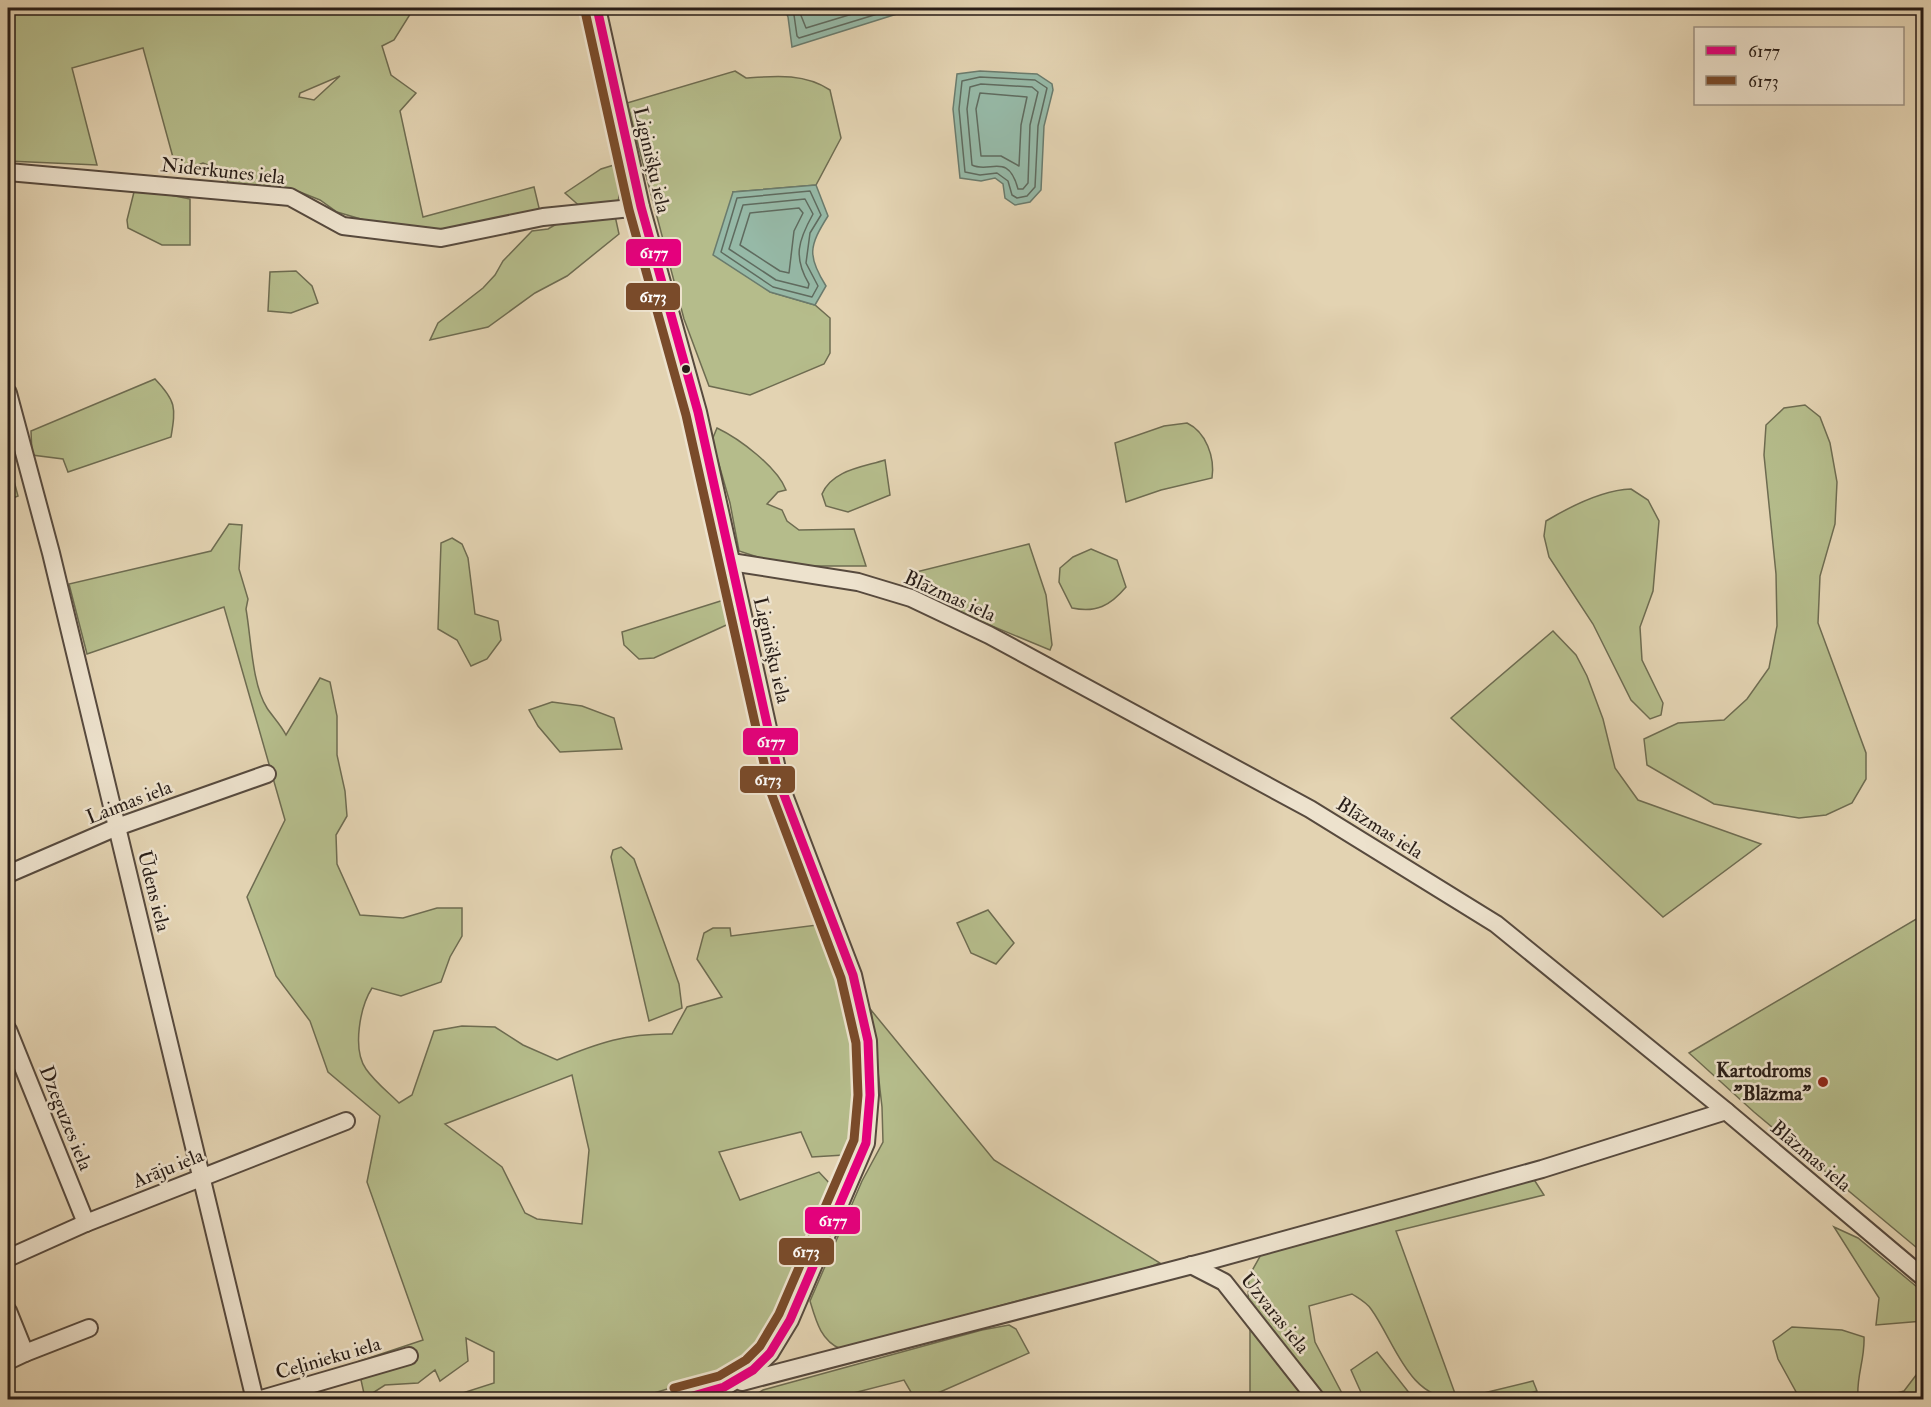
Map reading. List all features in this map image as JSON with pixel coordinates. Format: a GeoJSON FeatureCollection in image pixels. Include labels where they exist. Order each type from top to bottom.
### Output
{"type":"FeatureCollection","features":[{"type":"Feature","properties":{"kind":"street","name":"Liginišķu iela"},"geometry":{"type":"LineString","coordinates":[[597,8],[641,207],[698,412],[781,786],[853,975],[868,1041],[870,1095],[866,1143],[790,1320],[770,1353],[753,1370],[724,1387],[677,1400]]}},
{"type":"Feature","properties":{"kind":"street","name":"Niderkunes iela"},"geometry":{"type":"LineString","coordinates":[[8,172],[290,197],[343,226],[441,238],[543,217],[641,207]]}},
{"type":"Feature","properties":{"kind":"street","name":"Ūdens iela"},"geometry":{"type":"LineString","coordinates":[[8,393],[51,553],[257,1400]]}},
{"type":"Feature","properties":{"kind":"street","name":"Blāzmas iela"},"geometry":{"type":"LineString","coordinates":[[731,562],[858,582],[911,598],[989,635],[1310,810],[1496,924],[1726,1111],[1923,1278]]}},
{"type":"Feature","properties":{"kind":"street","name":"Laimas iela"},"geometry":{"type":"LineString","coordinates":[[8,874],[117,827],[267,774]]}},
{"type":"Feature","properties":{"kind":"street","name":"Dzeguzes iela"},"geometry":{"type":"LineString","coordinates":[[8,1030],[86,1223]]}},
{"type":"Feature","properties":{"kind":"street"},"geometry":{"type":"LineString","coordinates":[[724,1387],[1191,1265],[1542,1169],[1726,1111]]}},
{"type":"Feature","properties":{"kind":"street","name":"Arāju iela"},"geometry":{"type":"LineString","coordinates":[[8,1258],[86,1223],[346,1120]]}},
{"type":"Feature","properties":{"kind":"street","name":"Uzvaras iela"},"geometry":{"type":"LineString","coordinates":[[1191,1265],[1224,1282],[1317,1400]]}},
{"type":"Feature","properties":{"kind":"street"},"geometry":{"type":"LineString","coordinates":[[8,1311],[25,1353]]}},
{"type":"Feature","properties":{"kind":"street"},"geometry":{"type":"LineString","coordinates":[[8,1361],[89,1328]]}},
{"type":"Feature","properties":{"kind":"street","name":"Ceļinieku iela"},"geometry":{"type":"LineString","coordinates":[[257,1400],[409,1356]]}},
{"type":"Feature","properties":{"kind":"shaded area"},"geometry":{"type":"Polygon","coordinates":[[[8,8],[414,8],[394,40],[382,46],[391,75],[416,93],[400,111],[423,217],[534,187],[540,212],[451,231],[388,227],[337,212],[320,200],[300,192],[230,188],[224,171],[203,163],[177,172],[143,48],[72,68],[97,165],[8,161],[8,8]],[[340,76],[300,93],[299,97],[314,100],[340,76]]]}},
{"type":"Feature","properties":{"kind":"shaded area"},"geometry":{"type":"Polygon","coordinates":[[[735,71],[746,78],[778,76],[800,78],[830,90],[841,138],[816,185],[733,192],[770,292],[815,305],[830,318],[830,353],[824,364],[750,395],[709,386],[684,319],[627,103],[735,71]]]}},
{"type":"Feature","properties":{"kind":"shaded area"},"geometry":{"type":"Polygon","coordinates":[[[614,165],[621,184],[618,202],[612,202],[619,234],[567,276],[535,293],[488,327],[430,340],[438,323],[483,288],[495,275],[503,261],[532,231],[548,229],[583,209],[565,193],[601,169],[614,165]]]}},
{"type":"Feature","properties":{"kind":"shaded area"},"geometry":{"type":"Polygon","coordinates":[[[135,188],[190,199],[190,245],[162,245],[128,228],[127,220],[135,188]]]}},
{"type":"Feature","properties":{"kind":"shaded area"},"geometry":{"type":"Polygon","coordinates":[[[296,271],[312,286],[318,303],[291,313],[268,311],[270,272],[296,271]]]}},
{"type":"Feature","properties":{"kind":"shaded area"},"geometry":{"type":"Polygon","coordinates":[[[155,379],[167,393],[173,405],[174,418],[171,437],[68,472],[63,459],[32,455],[31,431],[155,379]]]}},
{"type":"Feature","properties":{"kind":"shaded area"},"geometry":{"type":"Polygon","coordinates":[[[1805,405],[1820,417],[1830,443],[1837,482],[1835,524],[1820,576],[1818,623],[1866,753],[1866,779],[1852,803],[1826,815],[1799,818],[1714,804],[1647,765],[1644,739],[1678,723],[1724,720],[1747,699],[1769,668],[1777,626],[1776,574],[1764,455],[1766,425],[1784,408],[1805,405]]]}},
{"type":"Feature","properties":{"kind":"shaded area"},"geometry":{"type":"Polygon","coordinates":[[[1187,423],[1199,432],[1208,446],[1213,470],[1212,478],[1161,490],[1126,502],[1115,443],[1164,426],[1187,423]]]}},
{"type":"Feature","properties":{"kind":"shaded area"},"geometry":{"type":"Polygon","coordinates":[[[717,428],[757,454],[781,481],[786,490],[778,492],[767,504],[782,510],[787,521],[799,530],[854,529],[866,566],[785,566],[739,551],[730,503],[712,440],[717,428]]]}},
{"type":"Feature","properties":{"kind":"shaded area"},"geometry":{"type":"Polygon","coordinates":[[[8,458],[18,496],[8,500],[8,458]]]}},
{"type":"Feature","properties":{"kind":"shaded area"},"geometry":{"type":"Polygon","coordinates":[[[885,460],[890,495],[848,512],[826,506],[822,494],[833,480],[849,471],[885,460]]]}},
{"type":"Feature","properties":{"kind":"shaded area"},"geometry":{"type":"Polygon","coordinates":[[[1631,489],[1648,500],[1659,521],[1653,591],[1640,627],[1642,660],[1663,703],[1661,715],[1650,719],[1631,700],[1593,624],[1549,557],[1544,536],[1546,521],[1566,510],[1609,492],[1631,489]]]}},
{"type":"Feature","properties":{"kind":"shaded area"},"geometry":{"type":"Polygon","coordinates":[[[229,524],[242,525],[239,569],[248,599],[246,609],[255,674],[267,708],[286,735],[320,678],[330,682],[337,716],[337,755],[345,791],[347,816],[336,835],[337,864],[360,915],[403,918],[437,908],[462,908],[462,936],[450,957],[441,982],[401,996],[372,988],[364,1006],[359,1028],[359,1051],[362,1061],[373,1078],[399,1103],[412,1095],[434,1031],[462,1026],[495,1027],[523,1045],[557,1060],[613,1040],[641,1035],[672,1034],[687,1007],[722,997],[697,959],[704,933],[713,928],[730,928],[731,936],[817,925],[839,981],[853,1038],[856,1067],[855,1096],[852,1125],[844,1155],[812,1157],[801,1132],[719,1152],[740,1200],[819,1172],[832,1186],[771,1338],[756,1354],[724,1372],[634,1399],[590,1399],[578,1394],[578,1400],[444,1399],[494,1383],[494,1352],[466,1338],[468,1361],[440,1381],[435,1370],[418,1383],[385,1385],[365,1398],[357,1362],[423,1340],[367,1182],[380,1116],[328,1072],[310,1021],[276,976],[247,897],[285,820],[224,607],[87,654],[69,584],[211,551],[229,524]],[[572,1075],[445,1124],[502,1167],[525,1213],[537,1219],[582,1224],[589,1150],[572,1075]]]}},
{"type":"Feature","properties":{"kind":"shaded area"},"geometry":{"type":"Polygon","coordinates":[[[452,538],[462,544],[468,558],[475,614],[498,621],[501,640],[487,659],[471,666],[457,640],[438,629],[441,543],[452,538]]]}},
{"type":"Feature","properties":{"kind":"shaded area"},"geometry":{"type":"Polygon","coordinates":[[[1029,544],[1046,595],[1052,645],[1050,650],[922,597],[912,573],[1029,544]]]}},
{"type":"Feature","properties":{"kind":"shaded area"},"geometry":{"type":"Polygon","coordinates":[[[1091,549],[1117,560],[1126,587],[1114,599],[1095,609],[1072,608],[1059,582],[1060,568],[1073,557],[1091,549]]]}},
{"type":"Feature","properties":{"kind":"shaded area"},"geometry":{"type":"Polygon","coordinates":[[[727,599],[733,622],[654,658],[639,659],[624,645],[622,632],[727,599]]]}},
{"type":"Feature","properties":{"kind":"shaded area"},"geometry":{"type":"Polygon","coordinates":[[[1553,631],[1576,655],[1587,676],[1603,719],[1615,768],[1638,800],[1761,844],[1663,917],[1451,718],[1553,631]]]}},
{"type":"Feature","properties":{"kind":"shaded area"},"geometry":{"type":"Polygon","coordinates":[[[552,702],[582,706],[614,718],[622,749],[560,752],[538,726],[529,710],[552,702]]]}},
{"type":"Feature","properties":{"kind":"shaded area"},"geometry":{"type":"Polygon","coordinates":[[[621,847],[634,859],[679,984],[682,1008],[649,1021],[611,857],[613,850],[621,847]]]}},
{"type":"Feature","properties":{"kind":"shaded area"},"geometry":{"type":"Polygon","coordinates":[[[988,910],[1014,943],[996,964],[971,953],[957,923],[988,910]]]}},
{"type":"Feature","properties":{"kind":"shaded area","name":"Kartodroms \"Blāzma\""},"geometry":{"type":"Polygon","coordinates":[[[1923,915],[1923,1253],[1754,1112],[1689,1053],[1923,915]]]}},
{"type":"Feature","properties":{"kind":"shaded area"},"geometry":{"type":"Polygon","coordinates":[[[871,1010],[994,1160],[1160,1263],[1134,1273],[1032,1297],[841,1349],[829,1341],[820,1330],[810,1301],[862,1181],[883,1142],[882,1107],[871,1010]]]}},
{"type":"Feature","properties":{"kind":"shaded area"},"geometry":{"type":"Polygon","coordinates":[[[1533,1178],[1544,1195],[1396,1231],[1457,1399],[1440,1396],[1426,1390],[1415,1379],[1371,1309],[1352,1294],[1309,1306],[1315,1342],[1345,1399],[1326,1399],[1248,1300],[1249,1276],[1262,1253],[1533,1178]]]}},
{"type":"Feature","properties":{"kind":"shaded area"},"geometry":{"type":"Polygon","coordinates":[[[1834,1227],[1858,1238],[1923,1292],[1923,1321],[1876,1325],[1879,1298],[1834,1227]]]}},
{"type":"Feature","properties":{"kind":"shaded area"},"geometry":{"type":"Polygon","coordinates":[[[1009,1325],[1016,1329],[1029,1353],[924,1399],[915,1399],[904,1380],[830,1399],[749,1399],[763,1390],[982,1330],[1009,1325]]]}},
{"type":"Feature","properties":{"kind":"shaded area"},"geometry":{"type":"Polygon","coordinates":[[[1250,1325],[1308,1399],[1250,1400],[1250,1325]]]}},
{"type":"Feature","properties":{"kind":"shaded area"},"geometry":{"type":"Polygon","coordinates":[[[1792,1327],[1842,1330],[1864,1337],[1858,1399],[1800,1399],[1778,1359],[1773,1341],[1792,1327]]]}},
{"type":"Feature","properties":{"kind":"shaded area"},"geometry":{"type":"Polygon","coordinates":[[[1377,1352],[1414,1399],[1364,1399],[1351,1370],[1377,1352]]]}},
{"type":"Feature","properties":{"kind":"shaded area"},"geometry":{"type":"Polygon","coordinates":[[[1923,1366],[1923,1399],[1875,1399],[1904,1391],[1923,1366]]]}},
{"type":"Feature","properties":{"kind":"shaded area"},"geometry":{"type":"Polygon","coordinates":[[[1533,1381],[1537,1391],[1509,1399],[1459,1399],[1533,1381]]]}},
{"type":"Feature","properties":{"kind":"water"},"geometry":{"type":"Polygon","coordinates":[[[784,8],[916,8],[792,47],[788,17],[784,8]]]}},
{"type":"Feature","properties":{"kind":"water"},"geometry":{"type":"Polygon","coordinates":[[[980,71],[1037,74],[1052,84],[1053,90],[1044,126],[1041,190],[1030,202],[1015,205],[1005,198],[1003,184],[995,178],[981,181],[960,178],[953,109],[957,74],[980,71]]]}},
{"type":"Feature","properties":{"kind":"water"},"geometry":{"type":"Polygon","coordinates":[[[816,185],[828,216],[814,243],[813,259],[826,286],[815,305],[770,292],[713,255],[733,192],[816,185]]]}},
{"type":"Feature","properties":{"kind":"transit line","name":"6177"},"geometry":{"type":"LineString","coordinates":[[597,8],[641,207],[698,412],[781,787],[853,975],[868,1041],[870,1095],[866,1143],[790,1320],[770,1353],[753,1370],[724,1387],[679,1400]]}},
{"type":"Feature","properties":{"kind":"transit line","name":"6173"},"geometry":{"type":"LineString","coordinates":[[585,11],[629,210],[686,415],[770,790],[841,978],[856,1043],[858,1095],[854,1140],[779,1314],[760,1346],[746,1360],[719,1376],[674,1388]]}},
{"type":"Feature","properties":{"kind":"place","name":"Kartodroms \"Blāzma\""},"geometry":{"type":"Point","coordinates":[1823,1082]}}]}
